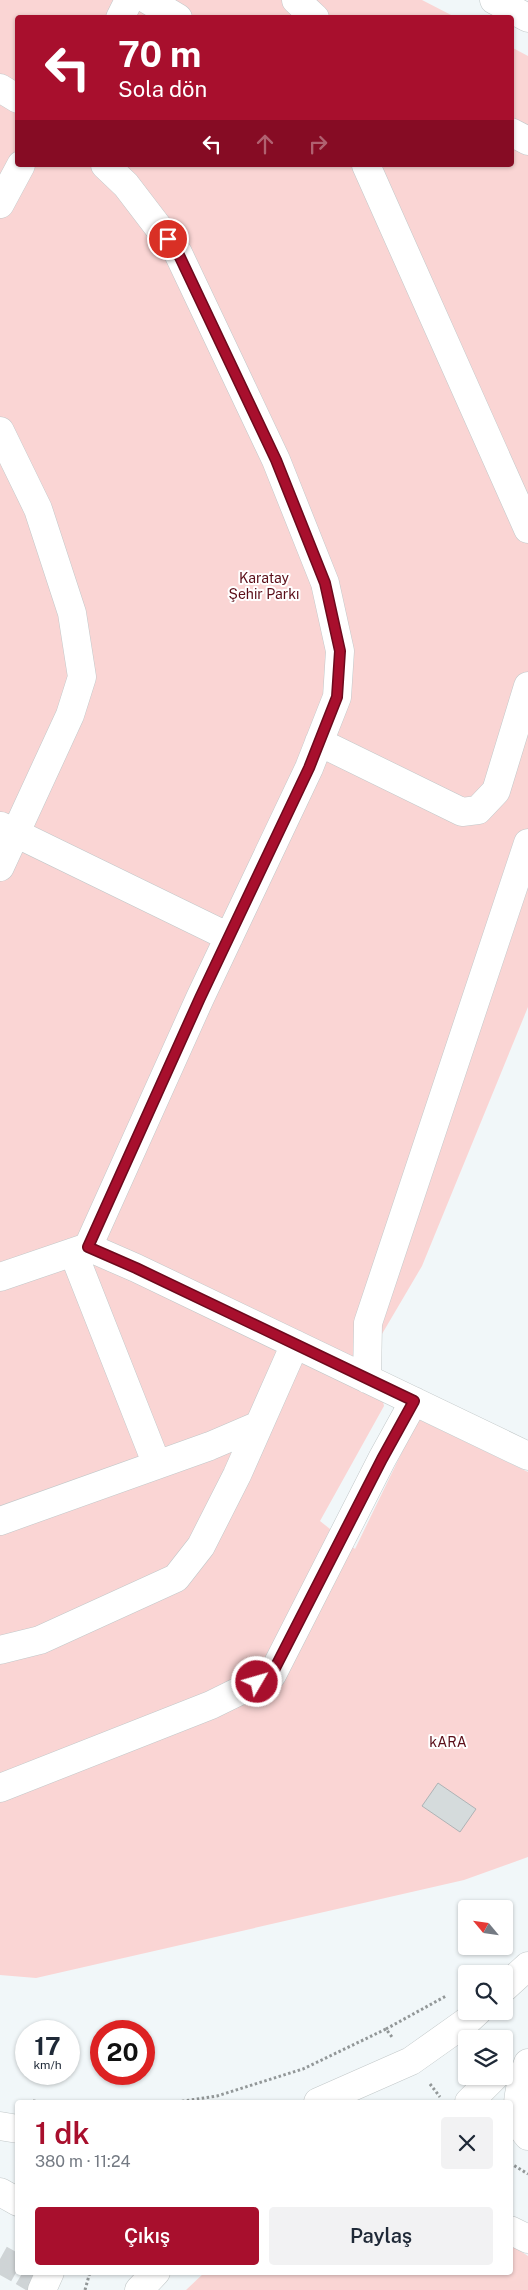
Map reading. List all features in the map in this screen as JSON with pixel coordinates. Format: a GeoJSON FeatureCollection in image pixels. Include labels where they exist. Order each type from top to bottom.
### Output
{"type":"FeatureCollection","features":[{"type":"Feature","properties":{"kind":"main road"},"geometry":{"type":"LineString","coordinates":[[122,15],[129,0]]}},
{"type":"Feature","properties":{"kind":"main road"},"geometry":{"type":"LineString","coordinates":[[148,0],[173,15]]}},
{"type":"Feature","properties":{"kind":"main road"},"geometry":{"type":"LineString","coordinates":[[296,0],[312,15]]}},
{"type":"Feature","properties":{"kind":"main road"},"geometry":{"type":"LineString","coordinates":[[494,0],[528,18]]}},
{"type":"Feature","properties":{"kind":"main road"},"geometry":{"type":"LineString","coordinates":[[0,88],[15,97]]}},
{"type":"Feature","properties":{"kind":"main road"},"geometry":{"type":"LineString","coordinates":[[514,134],[528,141]]}},
{"type":"Feature","properties":{"kind":"main road"},"geometry":{"type":"LineString","coordinates":[[0,204],[20,167]]}},
{"type":"Feature","properties":{"kind":"main road"},"geometry":{"type":"LineString","coordinates":[[107,167],[126,185],[178,253],[276,460],[325,583],[340,651],[337,697],[319,742],[81,1250],[157,1465]]}},
{"type":"Feature","properties":{"kind":"main road"},"geometry":{"type":"LineString","coordinates":[[367,167],[528,529]]}},
{"type":"Feature","properties":{"kind":"main road"},"geometry":{"type":"LineString","coordinates":[[0,431],[38,509],[72,613],[82,677],[70,715],[8,830],[0,867]]}},
{"type":"Feature","properties":{"kind":"main road"},"geometry":{"type":"LineString","coordinates":[[319,742],[462,812],[478,810],[496,791],[528,686]]}},
{"type":"Feature","properties":{"kind":"main road"},"geometry":{"type":"LineString","coordinates":[[8,830],[229,937]]}},
{"type":"Feature","properties":{"kind":"main road"},"geometry":{"type":"LineString","coordinates":[[367,1379],[368,1323],[528,843]]}},
{"type":"Feature","properties":{"kind":"main road"},"geometry":{"type":"LineString","coordinates":[[0,1277],[81,1250],[136,1268],[528,1456]]}},
{"type":"Feature","properties":{"kind":"main road"},"geometry":{"type":"LineString","coordinates":[[0,1650],[40,1640],[176,1578],[201,1546],[296,1344]]}},
{"type":"Feature","properties":{"kind":"main road"},"geometry":{"type":"LineString","coordinates":[[0,1788],[211,1705],[272,1674],[377,1468],[414,1401]]}},
{"type":"Feature","properties":{"kind":"main road"},"geometry":{"type":"LineString","coordinates":[[0,1521],[210,1446],[258,1425]]}},
{"type":"Feature","properties":{"kind":"main road"},"geometry":{"type":"LineString","coordinates":[[513,1980],[528,1966]]}},
{"type":"Feature","properties":{"kind":"main road"},"geometry":{"type":"LineString","coordinates":[[323,2100],[411,2061],[468,2020]]}},
{"type":"Feature","properties":{"kind":"main road"},"geometry":{"type":"LineString","coordinates":[[513,2058],[528,2042]]}},
{"type":"Feature","properties":{"kind":"main road"},"geometry":{"type":"LineString","coordinates":[[528,2063],[520,2082],[518,2111],[528,2136]]}},
{"type":"Feature","properties":{"kind":"main road"},"geometry":{"type":"LineString","coordinates":[[471,2100],[486,2085]]}},
{"type":"Feature","properties":{"kind":"main road"},"geometry":{"type":"LineString","coordinates":[[0,2126],[15,2128]]}},
{"type":"Feature","properties":{"kind":"main road"},"geometry":{"type":"LineString","coordinates":[[513,2232],[528,2239]]}},
{"type":"Feature","properties":{"kind":"main road"},"geometry":{"type":"LineString","coordinates":[[42,2290],[49,2275]]}},
{"type":"Feature","properties":{"kind":"main road"},"geometry":{"type":"LineString","coordinates":[[139,2290],[153,2275]]}},
{"type":"Feature","properties":{"kind":"path"},"geometry":{"type":"LineString","coordinates":[[386,2029],[450,1994]]}},
{"type":"Feature","properties":{"kind":"path"},"geometry":{"type":"LineString","coordinates":[[513,2165],[528,2174]]}},
{"type":"Feature","properties":{"kind":"path"},"geometry":{"type":"LineString","coordinates":[[85,2290],[89,2275]]}},
{"type":"Feature","properties":{"kind":"green space","name":"Karatay Şehir Parkı"},"geometry":{"type":"Polygon","coordinates":[[[0,0],[422,0],[451,15],[15,15],[15,167],[514,167],[514,49],[528,56],[528,1007],[422,1266],[372,1351],[384,1406],[320,1521],[355,1549],[418,1419],[528,1472],[528,1857],[464,1880],[36,1978],[0,1975],[0,0]]]}},
{"type":"Feature","properties":{"kind":"green space"},"geometry":{"type":"Polygon","coordinates":[[[513,2246],[528,2256],[528,2290],[186,2290],[202,2275],[513,2275],[513,2246]]]}},
{"type":"Feature","properties":{"kind":"building"},"geometry":{"type":"Polygon","coordinates":[[[438,1783],[476,1809],[460,1832],[422,1806],[438,1783]]]}},
{"type":"Feature","properties":{"kind":"tunnel"},"geometry":{"type":"LineString","coordinates":[[0,2259],[15,2267]]}},
{"type":"Feature","properties":{"kind":"tunnel"},"geometry":{"type":"LineString","coordinates":[[28,2275],[53,2290]]}},
{"type":"Feature","properties":{"kind":"route"},"geometry":{"type":"LineString","coordinates":[[168,239],[178,253],[276,460],[325,583],[340,651],[337,697],[309,768],[200,998],[88,1247],[136,1268],[414,1401],[382,1459],[272,1674],[257,1682]]}},
{"type":"Feature","properties":{"kind":"park label","name":"kARA"},"geometry":{"type":"Point","coordinates":[448,1742]}}]}
